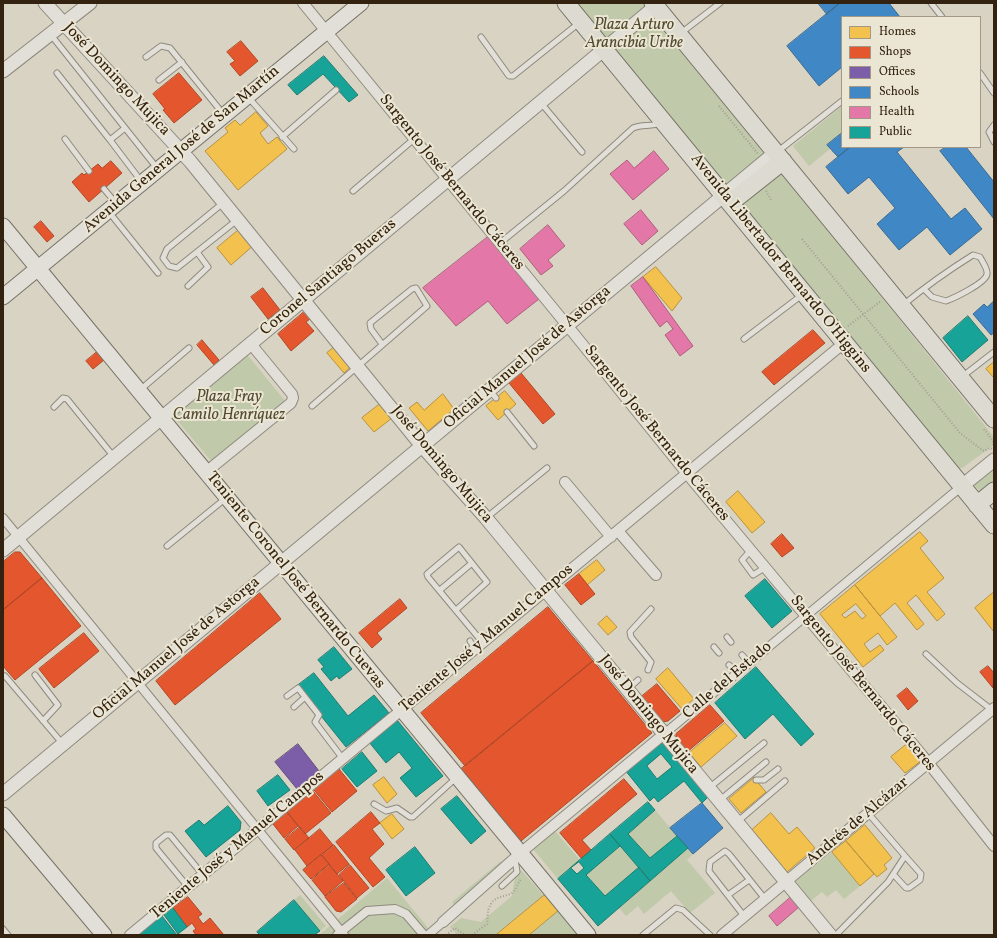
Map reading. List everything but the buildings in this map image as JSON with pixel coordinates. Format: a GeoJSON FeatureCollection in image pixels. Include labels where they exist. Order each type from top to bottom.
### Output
{"type":"FeatureCollection","features":[{"type":"Feature","properties":{"kind":"main road","name":"Avenida General José de San Martín"},"geometry":{"type":"LineString","coordinates":[[3,297],[361,3]]}},
{"type":"Feature","properties":{"kind":"main road","name":"Avenida Libertador Bernardo O'Higgins"},"geometry":{"type":"LineString","coordinates":[[566,3],[994,525]]}},
{"type":"Feature","properties":{"kind":"main road"},"geometry":{"type":"LineString","coordinates":[[654,5],[994,419]]}},
{"type":"Feature","properties":{"kind":"main road"},"geometry":{"type":"LineString","coordinates":[[727,199],[780,157]]}},
{"type":"Feature","properties":{"kind":"main road","name":"Teniente Coronel José Bernardo Cuevas"},"geometry":{"type":"LineString","coordinates":[[3,226],[458,777],[518,856],[541,877],[588,935]]}},
{"type":"Feature","properties":{"kind":"main road"},"geometry":{"type":"LineString","coordinates":[[977,505],[994,491]]}},
{"type":"Feature","properties":{"kind":"main road"},"geometry":{"type":"LineString","coordinates":[[3,815],[104,935]]}},
{"type":"Feature","properties":{"kind":"street","name":"José Domingo Mujica"},"geometry":{"type":"LineString","coordinates":[[45,3],[182,151],[422,446],[486,518],[546,590],[616,681],[627,690],[830,935]]}},
{"type":"Feature","properties":{"kind":"street"},"geometry":{"type":"LineString","coordinates":[[3,71],[90,3]]}},
{"type":"Feature","properties":{"kind":"street","name":"Sargento José Bernardo Cáceres"},"geometry":{"type":"LineString","coordinates":[[303,3],[687,473],[922,755],[927,764],[994,846]]}},
{"type":"Feature","properties":{"kind":"street","name":"Coronel Santiago Bueras"},"geometry":{"type":"LineString","coordinates":[[3,550],[541,102],[654,5]]}},
{"type":"Feature","properties":{"kind":"street","name":"Oficial Manuel José de Astorga"},"geometry":{"type":"LineString","coordinates":[[3,794],[422,446],[493,394],[567,325],[727,199]]}},
{"type":"Feature","properties":{"kind":"street","name":"Teniente José y Manuel Campos"},"geometry":{"type":"LineString","coordinates":[[130,935],[402,710],[476,644],[546,590],[687,473],[841,339]]}},
{"type":"Feature","properties":{"kind":"street"},"geometry":{"type":"LineString","coordinates":[[206,472],[291,403],[293,398],[292,394],[251,344]]}},
{"type":"Feature","properties":{"kind":"street","name":"Calle del Estado"},"geometry":{"type":"LineString","coordinates":[[428,935],[518,856],[994,460]]}},
{"type":"Feature","properties":{"kind":"street"},"geometry":{"type":"LineString","coordinates":[[565,482],[614,534],[656,575]]}},
{"type":"Feature","properties":{"kind":"street"},"geometry":{"type":"LineString","coordinates":[[3,518],[341,934],[367,911],[395,909],[406,914],[424,935]]}},
{"type":"Feature","properties":{"kind":"street","name":"Andrés de Alcázar"},"geometry":{"type":"LineString","coordinates":[[722,935],[993,709]]}},
{"type":"Feature","properties":{"kind":"lane"},"geometry":{"type":"LineString","coordinates":[[679,35],[720,3]]}},
{"type":"Feature","properties":{"kind":"lane"},"geometry":{"type":"LineString","coordinates":[[931,3],[941,16]]}},
{"type":"Feature","properties":{"kind":"lane"},"geometry":{"type":"LineString","coordinates":[[481,37],[509,76],[513,76],[582,22]]}},
{"type":"Feature","properties":{"kind":"lane"},"geometry":{"type":"LineString","coordinates":[[50,34],[159,170]]}},
{"type":"Feature","properties":{"kind":"lane"},"geometry":{"type":"LineString","coordinates":[[146,57],[162,46],[170,48],[225,116]]}},
{"type":"Feature","properties":{"kind":"lane"},"geometry":{"type":"LineString","coordinates":[[159,80],[182,62]]}},
{"type":"Feature","properties":{"kind":"lane"},"geometry":{"type":"LineString","coordinates":[[57,73],[143,183]]}},
{"type":"Feature","properties":{"kind":"lane"},"geometry":{"type":"LineString","coordinates":[[981,74],[994,94]]}},
{"type":"Feature","properties":{"kind":"lane"},"geometry":{"type":"LineString","coordinates":[[282,137],[336,90]]}},
{"type":"Feature","properties":{"kind":"lane"},"geometry":{"type":"LineString","coordinates":[[247,97],[294,149]]}},
{"type":"Feature","properties":{"kind":"lane"},"geometry":{"type":"LineString","coordinates":[[541,102],[582,152]]}},
{"type":"Feature","properties":{"kind":"lane"},"geometry":{"type":"LineString","coordinates":[[780,157],[841,102]]}},
{"type":"Feature","properties":{"kind":"lane"},"geometry":{"type":"LineString","coordinates":[[500,243],[564,191],[633,128],[637,126],[650,127],[664,122]]}},
{"type":"Feature","properties":{"kind":"lane"},"geometry":{"type":"LineString","coordinates":[[994,125],[989,132],[994,142]]}},
{"type":"Feature","properties":{"kind":"lane"},"geometry":{"type":"LineString","coordinates":[[110,140],[125,128]]}},
{"type":"Feature","properties":{"kind":"lane"},"geometry":{"type":"LineString","coordinates":[[65,139],[89,171]]}},
{"type":"Feature","properties":{"kind":"lane"},"geometry":{"type":"LineString","coordinates":[[353,191],[414,139]]}},
{"type":"Feature","properties":{"kind":"lane"},"geometry":{"type":"LineString","coordinates":[[104,189],[112,208],[158,273]]}},
{"type":"Feature","properties":{"kind":"lane"},"geometry":{"type":"LineString","coordinates":[[224,202],[167,249],[163,258],[169,266],[177,268],[238,220]]}},
{"type":"Feature","properties":{"kind":"lane"},"geometry":{"type":"LineString","coordinates":[[188,286],[208,267],[197,252]]}},
{"type":"Feature","properties":{"kind":"lane"},"geometry":{"type":"LineString","coordinates":[[898,302],[924,289],[973,255],[980,257],[987,272],[986,277],[974,287],[946,301],[932,297],[924,289]]}},
{"type":"Feature","properties":{"kind":"lane"},"geometry":{"type":"LineString","coordinates":[[312,406],[427,306],[416,288],[412,289],[370,323],[371,329],[382,344]]}},
{"type":"Feature","properties":{"kind":"lane"},"geometry":{"type":"LineString","coordinates":[[744,340],[804,294]]}},
{"type":"Feature","properties":{"kind":"lane"},"geometry":{"type":"LineString","coordinates":[[139,390],[189,348]]}},
{"type":"Feature","properties":{"kind":"lane"},"geometry":{"type":"LineString","coordinates":[[961,378],[994,352]]}},
{"type":"Feature","properties":{"kind":"lane"},"geometry":{"type":"LineString","coordinates":[[54,407],[63,398],[67,398],[114,458]]}},
{"type":"Feature","properties":{"kind":"lane"},"geometry":{"type":"LineString","coordinates":[[507,412],[534,446]]}},
{"type":"Feature","properties":{"kind":"lane"},"geometry":{"type":"LineString","coordinates":[[486,518],[547,468]]}},
{"type":"Feature","properties":{"kind":"lane"},"geometry":{"type":"LineString","coordinates":[[167,546],[227,497]]}},
{"type":"Feature","properties":{"kind":"lane"},"geometry":{"type":"LineString","coordinates":[[456,610],[487,582],[459,547],[427,574],[456,610],[476,644]]}},
{"type":"Feature","properties":{"kind":"lane"},"geometry":{"type":"LineString","coordinates":[[751,550],[742,560],[749,572],[753,575],[766,568]]}},
{"type":"Feature","properties":{"kind":"lane"},"geometry":{"type":"LineString","coordinates":[[440,590],[472,563]]}},
{"type":"Feature","properties":{"kind":"lane"},"geometry":{"type":"LineString","coordinates":[[648,670],[651,662],[631,637],[630,632],[651,609]]}},
{"type":"Feature","properties":{"kind":"lane"},"geometry":{"type":"LineString","coordinates":[[727,637],[731,642]]}},
{"type":"Feature","properties":{"kind":"lane"},"geometry":{"type":"LineString","coordinates":[[714,647],[719,653]]}},
{"type":"Feature","properties":{"kind":"lane"},"geometry":{"type":"LineString","coordinates":[[926,654],[957,683],[993,709]]}},
{"type":"Feature","properties":{"kind":"lane"},"geometry":{"type":"LineString","coordinates":[[742,655],[749,663]]}},
{"type":"Feature","properties":{"kind":"lane"},"geometry":{"type":"LineString","coordinates":[[729,665],[737,673]]}},
{"type":"Feature","properties":{"kind":"lane"},"geometry":{"type":"LineString","coordinates":[[35,675],[58,705],[43,721]]}},
{"type":"Feature","properties":{"kind":"lane"},"geometry":{"type":"LineString","coordinates":[[6,676],[63,744]]}},
{"type":"Feature","properties":{"kind":"lane"},"geometry":{"type":"LineString","coordinates":[[627,690],[638,680]]}},
{"type":"Feature","properties":{"kind":"lane"},"geometry":{"type":"LineString","coordinates":[[287,696],[297,688],[305,697],[319,715],[315,722],[342,759]]}},
{"type":"Feature","properties":{"kind":"lane"},"geometry":{"type":"LineString","coordinates":[[294,707],[305,697]]}},
{"type":"Feature","properties":{"kind":"lane"},"geometry":{"type":"LineString","coordinates":[[709,788],[764,744]]}},
{"type":"Feature","properties":{"kind":"lane"},"geometry":{"type":"LineString","coordinates":[[723,804],[766,762]]}},
{"type":"Feature","properties":{"kind":"lane"},"geometry":{"type":"LineString","coordinates":[[756,780],[764,780],[778,770]]}},
{"type":"Feature","properties":{"kind":"lane"},"geometry":{"type":"LineString","coordinates":[[374,804],[386,811],[397,808],[410,817],[413,817],[458,777]]}},
{"type":"Feature","properties":{"kind":"lane"},"geometry":{"type":"LineString","coordinates":[[736,822],[785,781]]}},
{"type":"Feature","properties":{"kind":"lane"},"geometry":{"type":"LineString","coordinates":[[868,813],[921,874],[920,880],[909,888],[906,888],[894,875]]}},
{"type":"Feature","properties":{"kind":"lane"},"geometry":{"type":"LineString","coordinates":[[188,887],[156,848],[156,843],[166,835],[170,835],[203,875]]}},
{"type":"Feature","properties":{"kind":"lane"},"geometry":{"type":"LineString","coordinates":[[744,916],[709,871],[708,866],[710,862],[720,853],[725,851],[729,854],[765,899]]}},
{"type":"Feature","properties":{"kind":"lane"},"geometry":{"type":"LineString","coordinates":[[502,886],[517,872],[518,856]]}},
{"type":"Feature","properties":{"kind":"lane"},"geometry":{"type":"LineString","coordinates":[[836,935],[894,875],[905,856]]}},
{"type":"Feature","properties":{"kind":"lane"},"geometry":{"type":"LineString","coordinates":[[728,895],[749,880]]}},
{"type":"Feature","properties":{"kind":"lane"},"geometry":{"type":"LineString","coordinates":[[643,935],[676,908],[683,910],[710,935]]}},
{"type":"Feature","properties":{"kind":"lane"},"geometry":{"type":"LineString","coordinates":[[3,929],[8,935]]}},
{"type":"Feature","properties":{"kind":"path"},"geometry":{"type":"LineString","coordinates":[[802,239],[960,433],[982,450],[984,451],[990,448],[994,451]]}},
{"type":"Feature","properties":{"kind":"path"},"geometry":{"type":"LineString","coordinates":[[841,339],[862,314],[880,301],[888,300],[898,302]]}},
{"type":"Feature","properties":{"kind":"path"},"geometry":{"type":"LineString","coordinates":[[472,935],[487,924],[489,908],[496,898],[502,895],[510,894],[522,878],[528,875],[541,877]]}},
{"type":"Feature","properties":{"kind":"path"},"geometry":{"type":"LineString","coordinates":[[446,935],[455,928],[465,935]]}},
{"type":"Feature","properties":{"kind":"green space","name":"Plaza Arturo Arancibia Uribe"},"geometry":{"type":"Polygon","coordinates":[[[571,3],[643,3],[765,155],[724,189],[571,3]]]}},
{"type":"Feature","properties":{"kind":"green space"},"geometry":{"type":"Polygon","coordinates":[[[841,107],[841,134],[827,145],[830,149],[809,166],[793,146],[841,107]]]}},
{"type":"Feature","properties":{"kind":"green space"},"geometry":{"type":"Polygon","coordinates":[[[778,173],[784,176],[994,437],[994,445],[962,468],[956,469],[737,203],[778,173]]]}},
{"type":"Feature","properties":{"kind":"green space","name":"Plaza Fray Camilo Henríquez"},"geometry":{"type":"Polygon","coordinates":[[[245,352],[286,402],[213,463],[171,413],[245,352]]]}},
{"type":"Feature","properties":{"kind":"green space"},"geometry":{"type":"Polygon","coordinates":[[[994,462],[994,483],[980,491],[973,484],[994,462]]]}},
{"type":"Feature","properties":{"kind":"green space"},"geometry":{"type":"Polygon","coordinates":[[[655,810],[677,836],[650,858],[628,834],[655,810]]]}},
{"type":"Feature","properties":{"kind":"green space"},"geometry":{"type":"Polygon","coordinates":[[[555,831],[580,860],[558,879],[533,849],[555,831]]]}},
{"type":"Feature","properties":{"kind":"green space"},"geometry":{"type":"Polygon","coordinates":[[[620,846],[639,867],[605,896],[586,875],[620,846]]]}},
{"type":"Feature","properties":{"kind":"green space"},"geometry":{"type":"Polygon","coordinates":[[[688,848],[693,854],[687,860],[715,893],[690,913],[671,891],[644,914],[638,906],[626,916],[619,908],[688,848]]]}},
{"type":"Feature","properties":{"kind":"green space"},"geometry":{"type":"Polygon","coordinates":[[[832,852],[860,886],[844,899],[836,890],[827,897],[822,892],[811,901],[795,882],[832,852]]]}},
{"type":"Feature","properties":{"kind":"green space"},"geometry":{"type":"Polygon","coordinates":[[[501,861],[504,865],[455,906],[452,902],[501,861]]]}},
{"type":"Feature","properties":{"kind":"green space"},"geometry":{"type":"Polygon","coordinates":[[[521,870],[544,896],[496,935],[457,935],[450,927],[461,918],[481,922],[512,896],[515,876],[521,870]]]}},
{"type":"Feature","properties":{"kind":"green space"},"geometry":{"type":"Polygon","coordinates":[[[387,878],[434,935],[319,935],[387,878]]]}},
{"type":"Feature","properties":{"kind":"green space"},"geometry":{"type":"Polygon","coordinates":[[[300,895],[326,926],[320,931],[294,900],[300,895]]]}},
{"type":"Feature","properties":{"kind":"green space"},"geometry":{"type":"Polygon","coordinates":[[[559,910],[579,935],[529,935],[559,910]]]}}]}
